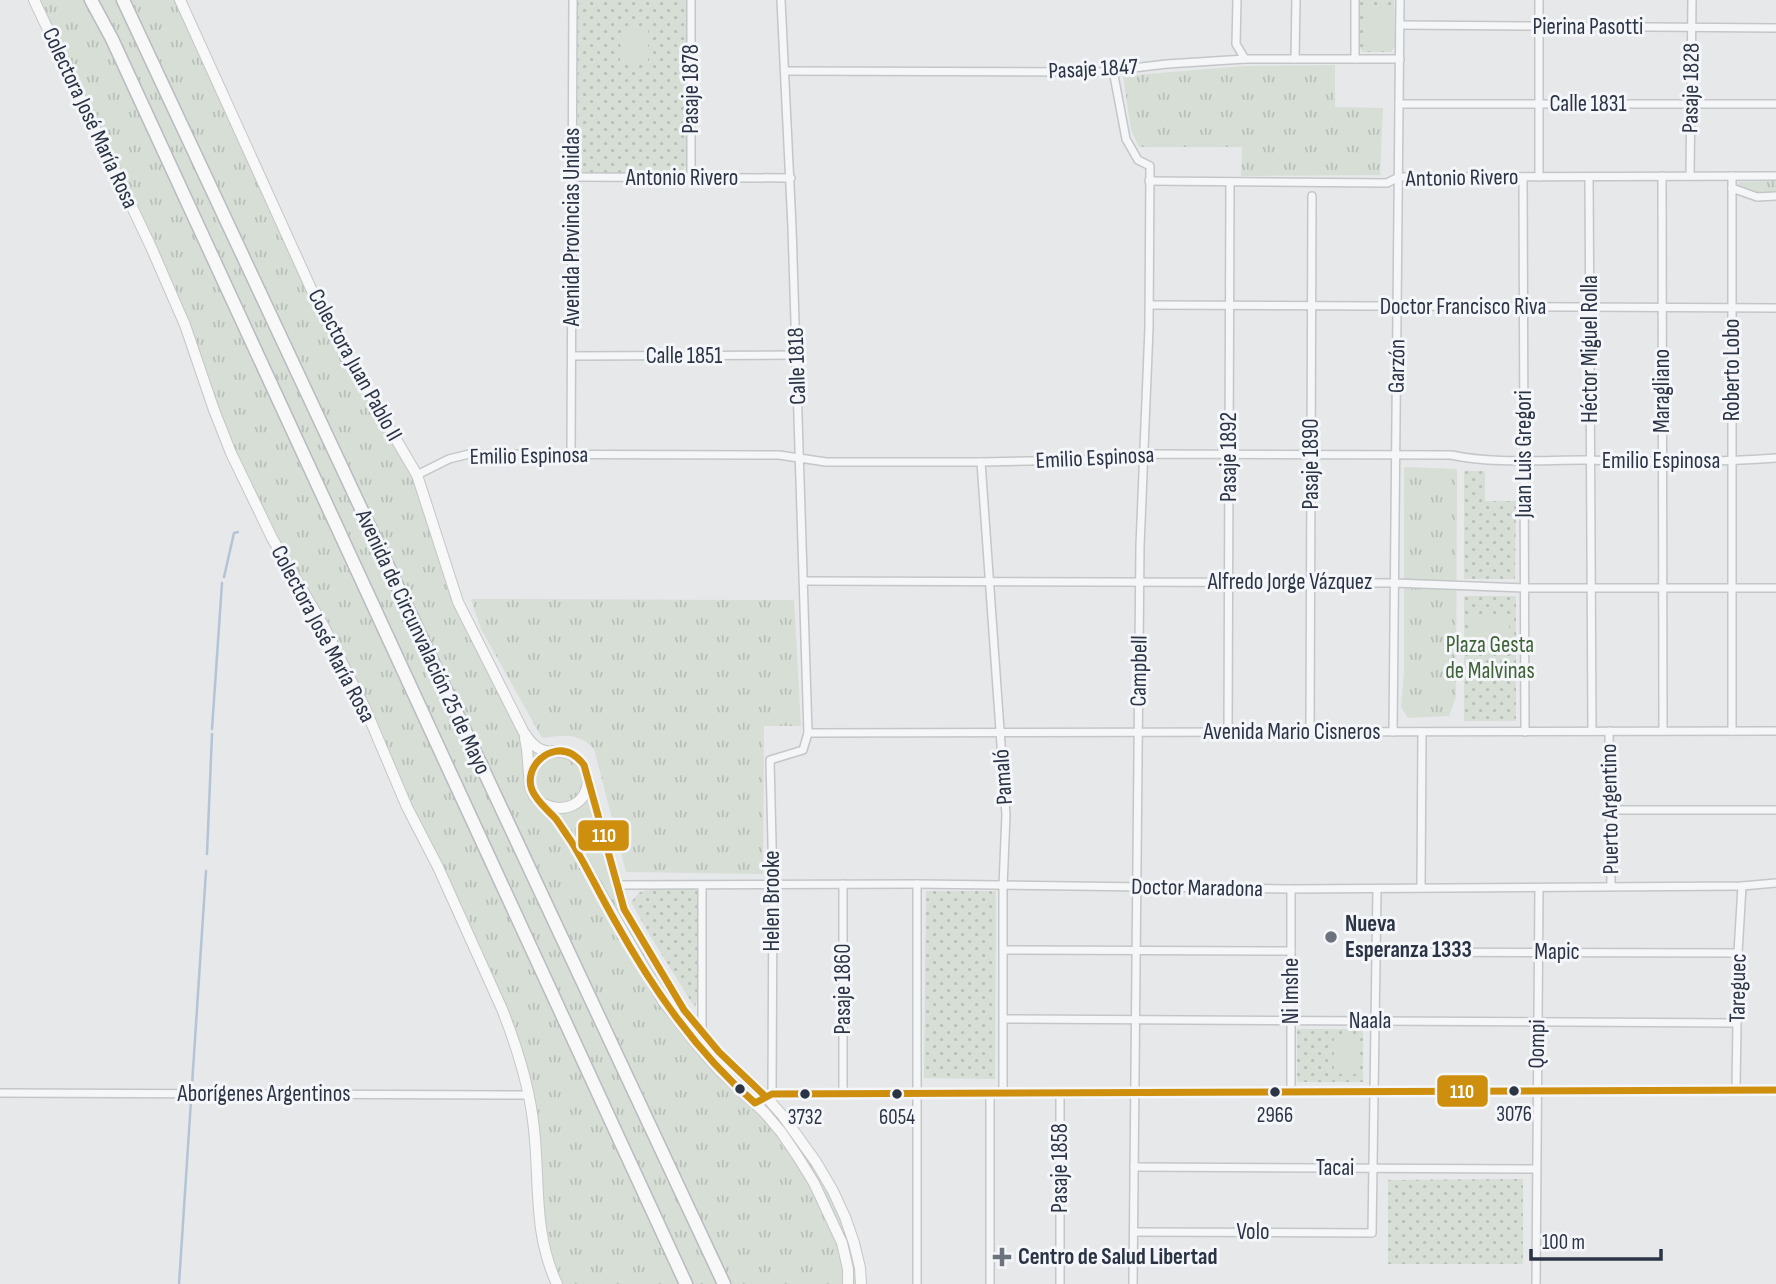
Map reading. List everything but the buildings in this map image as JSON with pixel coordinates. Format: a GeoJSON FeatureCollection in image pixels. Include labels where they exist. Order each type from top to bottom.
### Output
{"type":"FeatureCollection","features":[{"type":"Feature","properties":{"kind":"highway","name":"Avenida de Circunvalación 25 de Mayo"},"geometry":{"type":"LineString","coordinates":[[91,0],[118,51],[686,1284]]}},
{"type":"Feature","properties":{"kind":"highway","name":"Avenida de Circunvalación 25 de Mayo"},"geometry":{"type":"LineString","coordinates":[[124,2],[724,1284]]}},
{"type":"Feature","properties":{"kind":"main road","name":"Colectora José María Rosa"},"geometry":{"type":"LineString","coordinates":[[34,0],[180,314],[231,453],[272,538],[324,627],[365,708],[407,807],[438,867],[507,1021],[535,1130],[541,1232],[557,1284]]}},
{"type":"Feature","properties":{"kind":"main road","name":"Colectora Juan Pablo II"},"geometry":{"type":"LineString","coordinates":[[180,0],[323,315],[418,475],[458,602],[523,731],[538,748],[566,752],[576,756],[584,765],[624,909],[684,1010],[719,1052],[769,1096],[833,1191],[854,1243],[861,1284]]}},
{"type":"Feature","properties":{"kind":"main road","name":"Colectora Juan Pablo II"},"geometry":{"type":"LineString","coordinates":[[523,731],[530,786],[534,796],[558,822],[570,841],[663,1001],[718,1069],[755,1103],[781,1132],[814,1183],[842,1243],[848,1269],[848,1284]]}},
{"type":"Feature","properties":{"kind":"main road"},"geometry":{"type":"LineString","coordinates":[[530,775],[538,760],[554,751]]}},
{"type":"Feature","properties":{"kind":"main road"},"geometry":{"type":"LineString","coordinates":[[541,803],[563,809],[574,805],[583,797],[588,776]]}},
{"type":"Feature","properties":{"kind":"street","name":"Avenida Provincias Unidas"},"geometry":{"type":"LineString","coordinates":[[571,455],[573,0]]}},
{"type":"Feature","properties":{"kind":"street","name":"Pasaje 1878"},"geometry":{"type":"LineString","coordinates":[[691,0],[691,178]]}},
{"type":"Feature","properties":{"kind":"street","name":"Calle 1818"},"geometry":{"type":"LineString","coordinates":[[782,0],[791,178],[808,733]]}},
{"type":"Feature","properties":{"kind":"street"},"geometry":{"type":"LineString","coordinates":[[1237,0],[1236,44],[1245,59]]}},
{"type":"Feature","properties":{"kind":"street"},"geometry":{"type":"LineString","coordinates":[[1295,59],[1296,0]]}},
{"type":"Feature","properties":{"kind":"street"},"geometry":{"type":"LineString","coordinates":[[1355,0],[1355,59]]}},
{"type":"Feature","properties":{"kind":"street","name":"Garzón"},"geometry":{"type":"LineString","coordinates":[[1393,732],[1400,0]]}},
{"type":"Feature","properties":{"kind":"street"},"geometry":{"type":"LineString","coordinates":[[1539,0],[1539,177]]}},
{"type":"Feature","properties":{"kind":"street","name":"Pasaje 1828"},"geometry":{"type":"LineString","coordinates":[[1690,176],[1692,0]]}},
{"type":"Feature","properties":{"kind":"street","name":"Pierina Pasotti"},"geometry":{"type":"LineString","coordinates":[[1400,25],[1776,28]]}},
{"type":"Feature","properties":{"kind":"street","name":"Pasaje 1847"},"geometry":{"type":"LineString","coordinates":[[785,71],[1099,72],[1245,59],[1400,59]]}},
{"type":"Feature","properties":{"kind":"street","name":"Campbell"},"geometry":{"type":"LineString","coordinates":[[1113,70],[1126,139],[1138,160],[1150,166],[1150,305],[1140,582],[1133,1284]]}},
{"type":"Feature","properties":{"kind":"street","name":"Calle 1831"},"geometry":{"type":"LineString","coordinates":[[1399,104],[1776,104]]}},
{"type":"Feature","properties":{"kind":"street","name":"Maragliano"},"geometry":{"type":"LineString","coordinates":[[1661,176],[1663,731]]}},
{"type":"Feature","properties":{"kind":"street","name":"Roberto Lobo"},"geometry":{"type":"LineString","coordinates":[[1732,176],[1732,731]]}},
{"type":"Feature","properties":{"kind":"street","name":"Antonio Rivero"},"geometry":{"type":"LineString","coordinates":[[1149,181],[1387,183],[1399,177],[1776,176]]}},
{"type":"Feature","properties":{"kind":"street","name":"Antonio Rivero"},"geometry":{"type":"LineString","coordinates":[[572,177],[791,178]]}},
{"type":"Feature","properties":{"kind":"street","name":"Juan Luis Gregori"},"geometry":{"type":"LineString","coordinates":[[1523,177],[1525,732]]}},
{"type":"Feature","properties":{"kind":"street","name":"Héctor Miguel Rolla"},"geometry":{"type":"LineString","coordinates":[[1589,177],[1592,731]]}},
{"type":"Feature","properties":{"kind":"street","name":"Pasaje 1892"},"geometry":{"type":"LineString","coordinates":[[1228,732],[1230,182]]}},
{"type":"Feature","properties":{"kind":"street"},"geometry":{"type":"LineString","coordinates":[[1732,188],[1757,197],[1776,196]]}},
{"type":"Feature","properties":{"kind":"street","name":"Pasaje 1890"},"geometry":{"type":"LineString","coordinates":[[1310,732],[1312,196]]}},
{"type":"Feature","properties":{"kind":"street","name":"Doctor Francisco Riva"},"geometry":{"type":"LineString","coordinates":[[1150,305],[1776,308]]}},
{"type":"Feature","properties":{"kind":"street","name":"Calle 1851"},"geometry":{"type":"LineString","coordinates":[[572,356],[797,355]]}},
{"type":"Feature","properties":{"kind":"street","name":"Emilio Espinosa"},"geometry":{"type":"LineString","coordinates":[[418,475],[449,459],[469,454],[779,455],[825,462],[1123,459],[1144,454],[1451,455],[1473,459],[1662,461],[1776,458]]}},
{"type":"Feature","properties":{"kind":"street","name":"Pamaló"},"geometry":{"type":"LineString","coordinates":[[981,462],[1006,815],[1003,886],[1003,1093]]}},
{"type":"Feature","properties":{"kind":"street","name":"Alfredo Jorge Vázquez"},"geometry":{"type":"LineString","coordinates":[[804,581],[1395,583],[1524,588],[1776,588]]}},
{"type":"Feature","properties":{"kind":"street","name":"Puerto Argentino"},"geometry":{"type":"LineString","coordinates":[[1609,731],[1611,886]]}},
{"type":"Feature","properties":{"kind":"street","name":"Avenida Mario Cisneros"},"geometry":{"type":"LineString","coordinates":[[808,733],[1776,731]]}},
{"type":"Feature","properties":{"kind":"street"},"geometry":{"type":"LineString","coordinates":[[1421,888],[1422,732]]}},
{"type":"Feature","properties":{"kind":"street","name":"Helen Brooke"},"geometry":{"type":"LineString","coordinates":[[769,1096],[773,884],[770,760],[803,750],[808,733]]}},
{"type":"Feature","properties":{"kind":"street"},"geometry":{"type":"LineString","coordinates":[[1611,810],[1776,810]]}},
{"type":"Feature","properties":{"kind":"street","name":"Doctor Maradona"},"geometry":{"type":"LineString","coordinates":[[618,885],[916,884],[1377,889],[1742,886],[1776,883]]}},
{"type":"Feature","properties":{"kind":"street"},"geometry":{"type":"LineString","coordinates":[[702,884],[702,1032]]}},
{"type":"Feature","properties":{"kind":"street","name":"Pasaje 1860"},"geometry":{"type":"LineString","coordinates":[[843,884],[843,1094]]}},
{"type":"Feature","properties":{"kind":"street"},"geometry":{"type":"LineString","coordinates":[[916,884],[917,1284]]}},
{"type":"Feature","properties":{"kind":"street","name":"Tareguec"},"geometry":{"type":"LineString","coordinates":[[1736,1090],[1742,886]]}},
{"type":"Feature","properties":{"kind":"street","name":"Qompi"},"geometry":{"type":"LineString","coordinates":[[1536,1284],[1539,888]]}},
{"type":"Feature","properties":{"kind":"street","name":"Ni Imshe"},"geometry":{"type":"LineString","coordinates":[[1291,889],[1291,1092]]}},
{"type":"Feature","properties":{"kind":"street"},"geometry":{"type":"LineString","coordinates":[[1373,1168],[1377,889]]}},
{"type":"Feature","properties":{"kind":"street"},"geometry":{"type":"LineString","coordinates":[[1004,950],[1291,951]]}},
{"type":"Feature","properties":{"kind":"street","name":"Mapic"},"geometry":{"type":"LineString","coordinates":[[1376,952],[1738,953]]}},
{"type":"Feature","properties":{"kind":"street","name":"Naala"},"geometry":{"type":"LineString","coordinates":[[1004,1019],[1737,1023]]}},
{"type":"Feature","properties":{"kind":"street"},"geometry":{"type":"LineString","coordinates":[[755,1103],[769,1096],[843,1094],[1776,1090]]}},
{"type":"Feature","properties":{"kind":"street","name":"Aborígenes Argentinos"},"geometry":{"type":"LineString","coordinates":[[0,1093],[528,1095]]}},
{"type":"Feature","properties":{"kind":"street"},"geometry":{"type":"LineString","coordinates":[[990,1093],[990,1284]]}},
{"type":"Feature","properties":{"kind":"street","name":"Pasaje 1858"},"geometry":{"type":"LineString","coordinates":[[1059,1284],[1060,1093]]}},
{"type":"Feature","properties":{"kind":"street","name":"Tacai"},"geometry":{"type":"LineString","coordinates":[[1134,1167],[1536,1169]]}},
{"type":"Feature","properties":{"kind":"street","name":"Volo"},"geometry":{"type":"LineString","coordinates":[[1133,1232],[1373,1233],[1373,1168]]}},
{"type":"Feature","properties":{"kind":"green space"},"geometry":{"type":"Polygon","coordinates":[[[34,0],[180,0],[323,315],[417,475],[458,602],[530,742],[576,756],[624,909],[684,1010],[783,1116],[845,1217],[861,1284],[557,1284],[541,1232],[535,1130],[511,1033],[365,708],[253,501],[185,325],[34,0]]]}},
{"type":"Feature","properties":{"kind":"green space"},"geometry":{"type":"Polygon","coordinates":[[[577,0],[687,0],[687,164],[681,174],[587,175],[578,170],[577,0]]]}},
{"type":"Feature","properties":{"kind":"green space"},"geometry":{"type":"Polygon","coordinates":[[[1360,0],[1394,0],[1395,47],[1391,52],[1362,52],[1360,0]]]}},
{"type":"Feature","properties":{"kind":"green space"},"geometry":{"type":"Polygon","coordinates":[[[1364,5],[1392,5],[1392,50],[1364,50],[1364,5]]]}},
{"type":"Feature","properties":{"kind":"green space"},"geometry":{"type":"Polygon","coordinates":[[[621,27],[648,28],[648,65],[620,64],[621,27]]]}},
{"type":"Feature","properties":{"kind":"green space"},"geometry":{"type":"Polygon","coordinates":[[[1335,65],[1335,107],[1383,108],[1380,175],[1241,176],[1242,147],[1139,147],[1131,130],[1123,76],[1245,66],[1335,65]]]}},
{"type":"Feature","properties":{"kind":"green space"},"geometry":{"type":"Polygon","coordinates":[[[1776,181],[1776,192],[1757,194],[1739,187],[1738,184],[1740,182],[1776,181]]]}},
{"type":"Feature","properties":{"kind":"green space"},"geometry":{"type":"Polygon","coordinates":[[[1404,467],[1457,469],[1456,697],[1449,716],[1408,718],[1401,707],[1404,672],[1404,467]]]}},
{"type":"Feature","properties":{"kind":"green space","name":"Plaza Gesta de Malvinas"},"geometry":{"type":"Polygon","coordinates":[[[1464,471],[1485,471],[1485,501],[1516,501],[1515,579],[1464,579],[1464,471]]]}},
{"type":"Feature","properties":{"kind":"green space","name":"Plaza Gesta de Malvinas"},"geometry":{"type":"Polygon","coordinates":[[[1464,596],[1516,596],[1516,721],[1464,721],[1464,596]]]}},
{"type":"Feature","properties":{"kind":"green space"},"geometry":{"type":"Polygon","coordinates":[[[471,599],[794,600],[801,726],[764,726],[763,874],[626,872],[594,749],[576,737],[542,738],[481,629],[471,599]]]}},
{"type":"Feature","properties":{"kind":"green space"},"geometry":{"type":"Polygon","coordinates":[[[1470,617],[1509,617],[1509,642],[1470,642],[1470,617]]]}},
{"type":"Feature","properties":{"kind":"green space"},"geometry":{"type":"Polygon","coordinates":[[[654,888],[695,889],[699,893],[695,1008],[631,902],[640,892],[654,888]]]}},
{"type":"Feature","properties":{"kind":"green space"},"geometry":{"type":"Polygon","coordinates":[[[926,891],[996,891],[995,1079],[924,1078],[926,891]]]}},
{"type":"Feature","properties":{"kind":"green space"},"geometry":{"type":"Polygon","coordinates":[[[1297,1029],[1363,1029],[1363,1082],[1297,1082],[1297,1029]]]}},
{"type":"Feature","properties":{"kind":"green space"},"geometry":{"type":"Polygon","coordinates":[[[1334,1036],[1359,1037],[1359,1074],[1334,1074],[1334,1036]]]}},
{"type":"Feature","properties":{"kind":"green space"},"geometry":{"type":"Polygon","coordinates":[[[1523,1179],[1523,1264],[1388,1264],[1388,1180],[1523,1179]]]}},
{"type":"Feature","properties":{"kind":"waterway"},"geometry":{"type":"LineString","coordinates":[[224,577],[234,533],[238,532]]}},
{"type":"Feature","properties":{"kind":"waterway"},"geometry":{"type":"LineString","coordinates":[[212,729],[222,583]]}},
{"type":"Feature","properties":{"kind":"waterway"},"geometry":{"type":"LineString","coordinates":[[207,854],[212,734]]}},
{"type":"Feature","properties":{"kind":"waterway"},"geometry":{"type":"LineString","coordinates":[[179,1284],[206,871]]}},
{"type":"Feature","properties":{"kind":"transit line","name":"110"},"geometry":{"type":"LineString","coordinates":[[766,1097],[719,1052],[684,1010],[624,909],[584,765],[574,755],[564,751],[547,754],[540,759],[531,773],[530,781],[534,794],[571,841],[660,995],[714,1063],[755,1103],[772,1094],[1776,1090]]}},
{"type":"Feature","properties":{"kind":"place","name":"Nueva Esperanza 1333"},"geometry":{"type":"Point","coordinates":[1331,937]}},
{"type":"Feature","properties":{"kind":"place","name":"3076"},"geometry":{"type":"Point","coordinates":[1514,1091]}},
{"type":"Feature","properties":{"kind":"place","name":"2966"},"geometry":{"type":"Point","coordinates":[1275,1092]}},
{"type":"Feature","properties":{"kind":"place","name":"3732"},"geometry":{"type":"Point","coordinates":[805,1094]}},
{"type":"Feature","properties":{"kind":"place","name":"6054"},"geometry":{"type":"Point","coordinates":[897,1094]}},
{"type":"Feature","properties":{"kind":"place","name":"Centro de Salud Libertad"},"geometry":{"type":"Point","coordinates":[1002,1257]}}]}
